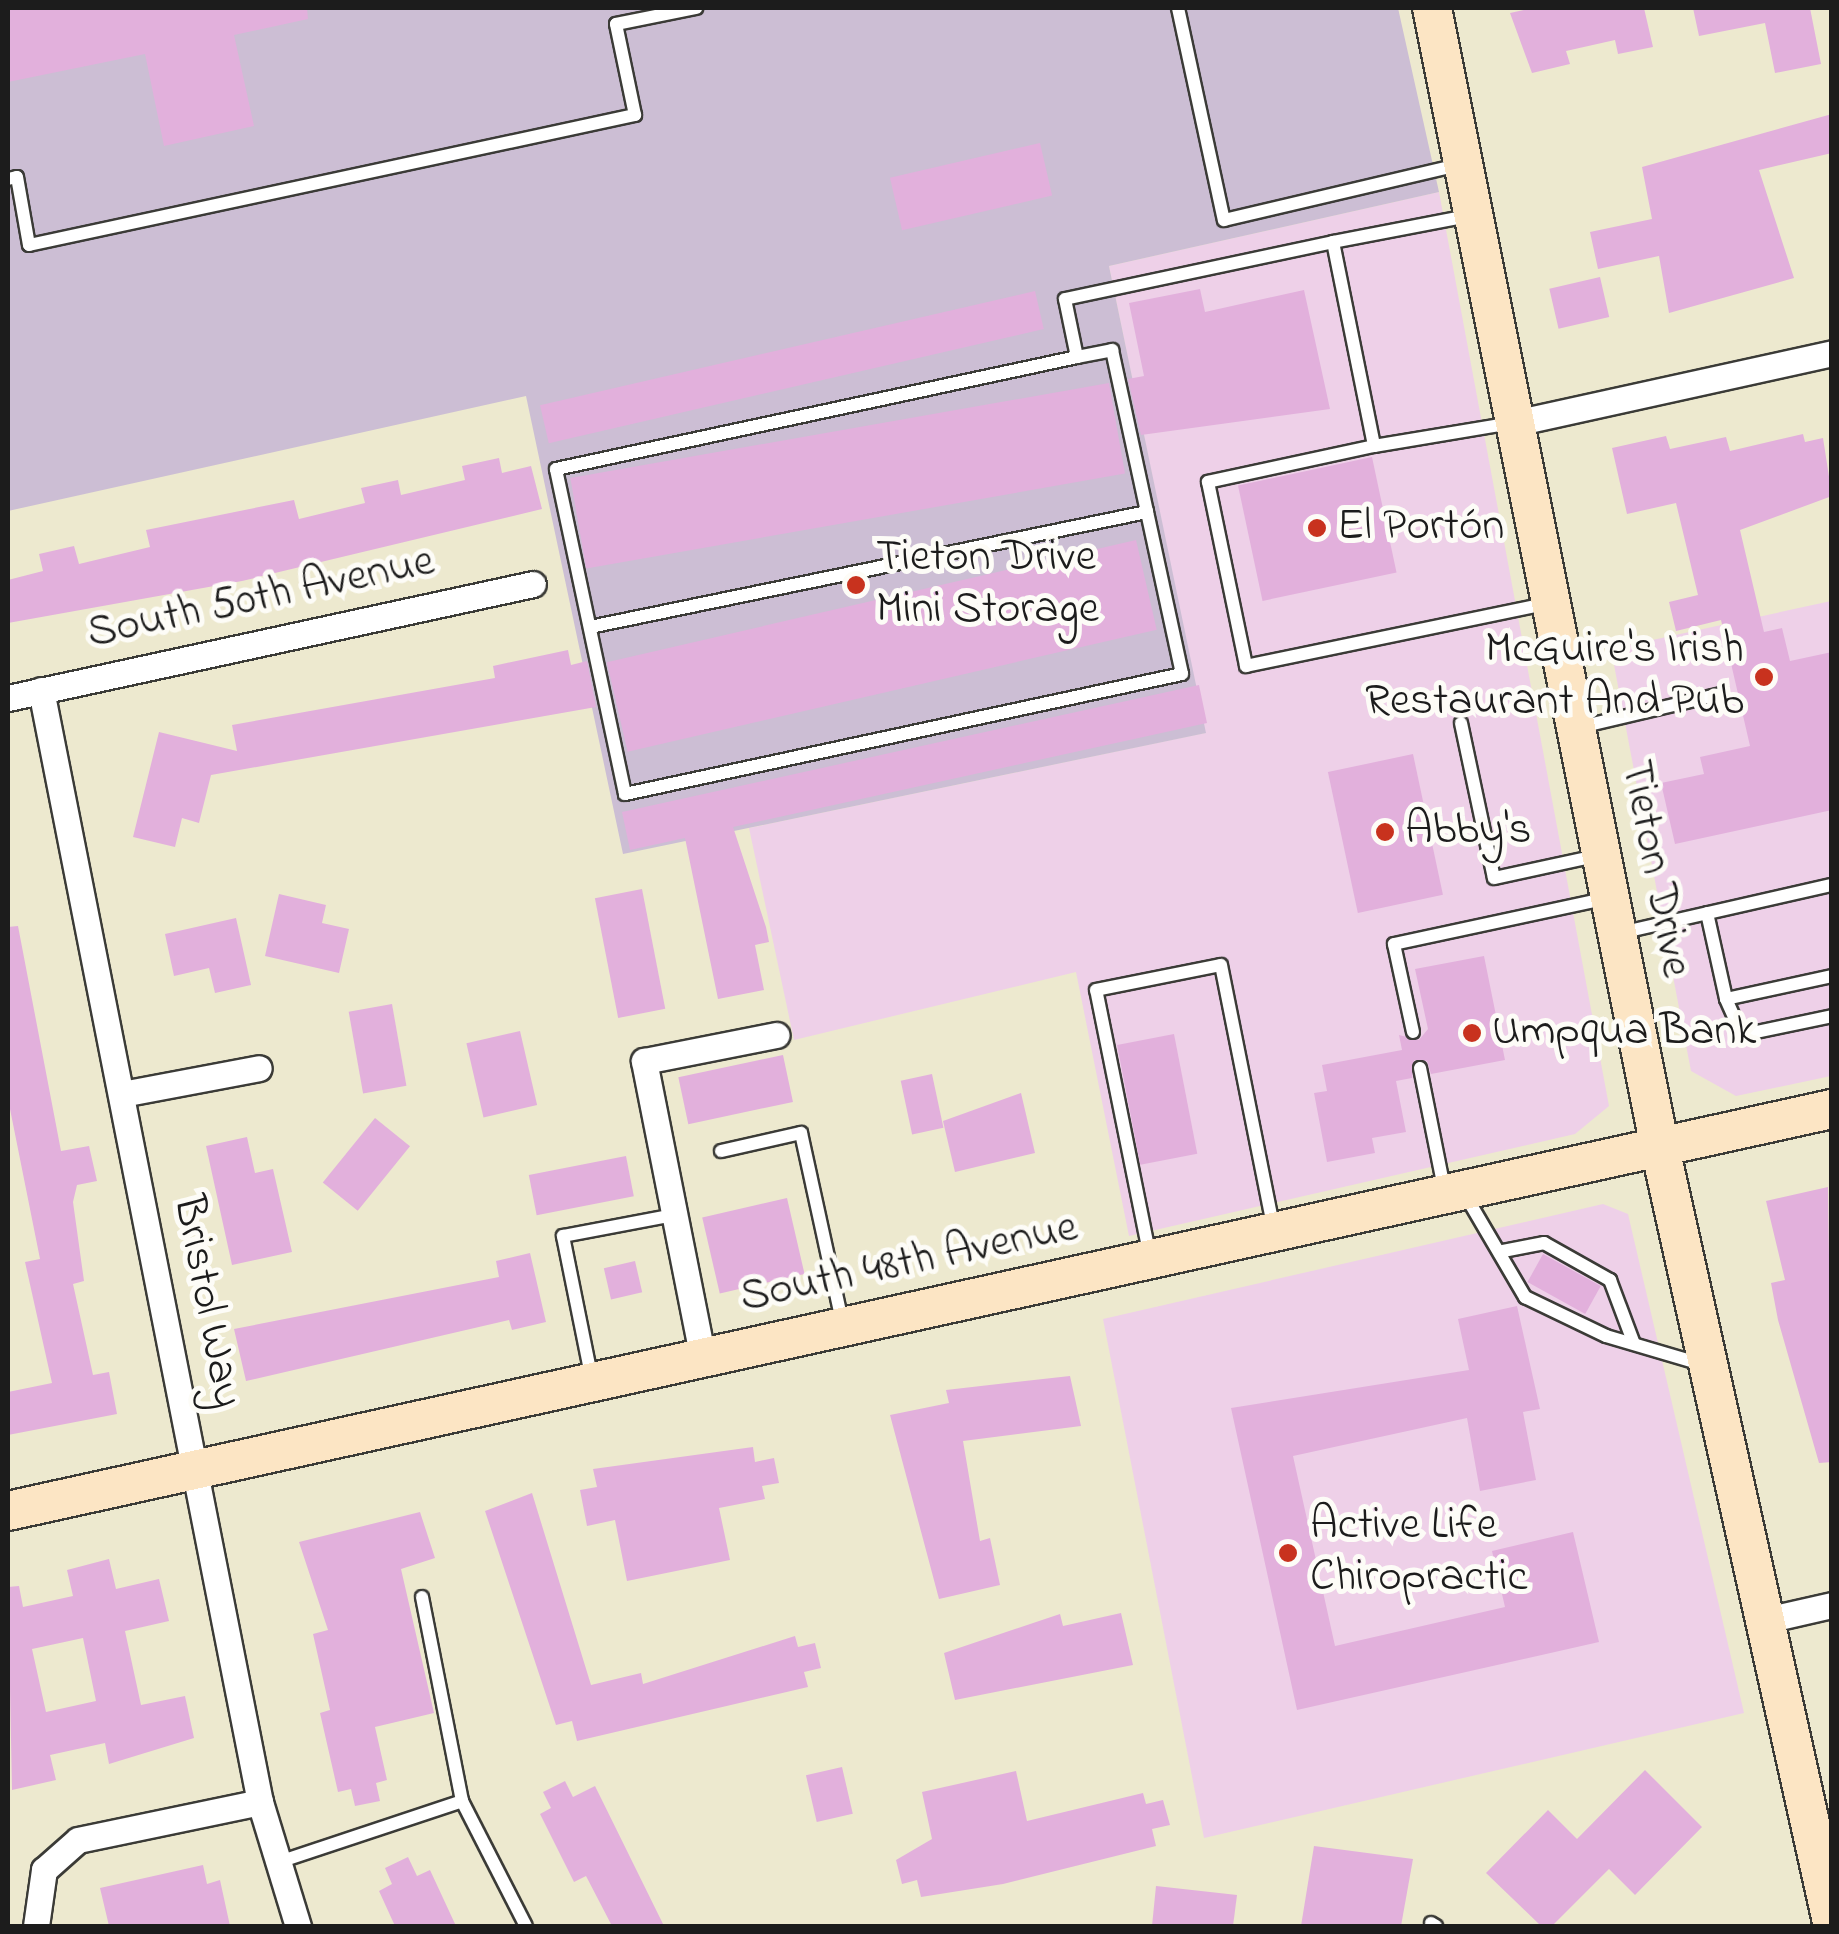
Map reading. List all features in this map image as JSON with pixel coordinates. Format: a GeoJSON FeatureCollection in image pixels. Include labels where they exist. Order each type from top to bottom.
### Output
{"type":"FeatureCollection","features":[{"type":"Feature","properties":{"kind":"main road","name":"Tieton Drive"},"geometry":{"type":"LineString","coordinates":[[1432,8],[1519,422],[1660,1148],[1832,1922]]}},
{"type":"Feature","properties":{"kind":"main road","name":"South 48th Avenue"},"geometry":{"type":"LineString","coordinates":[[8,1512],[1832,1110]]}},
{"type":"Feature","properties":{"kind":"street"},"geometry":{"type":"LineString","coordinates":[[1519,422],[1832,353]]}},
{"type":"Feature","properties":{"kind":"street","name":"South 50th Avenue"},"geometry":{"type":"LineString","coordinates":[[8,698],[533,584]]}},
{"type":"Feature","properties":{"kind":"street","name":"Bristol Way"},"geometry":{"type":"LineString","coordinates":[[41,690],[260,1802],[298,1926]]}},
{"type":"Feature","properties":{"kind":"street"},"geometry":{"type":"LineString","coordinates":[[703,1359],[644,1061],[776,1034]]}},
{"type":"Feature","properties":{"kind":"street"},"geometry":{"type":"LineString","coordinates":[[122,1094],[259,1068]]}},
{"type":"Feature","properties":{"kind":"street"},"geometry":{"type":"LineString","coordinates":[[1766,1620],[1832,1605]]}},
{"type":"Feature","properties":{"kind":"street"},"geometry":{"type":"LineString","coordinates":[[36,1926],[44,1870],[78,1840],[260,1802]]}},
{"type":"Feature","properties":{"kind":"lane"},"geometry":{"type":"LineString","coordinates":[[8,179],[17,177],[29,245],[636,115],[616,24],[627,15],[696,8]]}},
{"type":"Feature","properties":{"kind":"lane"},"geometry":{"type":"LineString","coordinates":[[1178,8],[1224,220],[1464,164]]}},
{"type":"Feature","properties":{"kind":"lane"},"geometry":{"type":"LineString","coordinates":[[1078,358],[1065,300],[1475,214]]}},
{"type":"Feature","properties":{"kind":"lane"},"geometry":{"type":"LineString","coordinates":[[1332,242],[1374,446]]}},
{"type":"Feature","properties":{"kind":"lane"},"geometry":{"type":"LineString","coordinates":[[1112,350],[1147,512],[1182,674],[625,794],[556,469],[1112,350]]}},
{"type":"Feature","properties":{"kind":"lane"},"geometry":{"type":"LineString","coordinates":[[1519,422],[1374,446],[1208,482],[1246,666],[1554,602]]}},
{"type":"Feature","properties":{"kind":"lane"},"geometry":{"type":"LineString","coordinates":[[590,627],[1147,512]]}},
{"type":"Feature","properties":{"kind":"lane"},"geometry":{"type":"LineString","coordinates":[[1578,727],[1721,694]]}},
{"type":"Feature","properties":{"kind":"lane"},"geometry":{"type":"LineString","coordinates":[[1461,724],[1494,878],[1603,855]]}},
{"type":"Feature","properties":{"kind":"lane"},"geometry":{"type":"LineString","coordinates":[[1413,1032],[1394,944],[1614,915],[1707,913],[1832,885]]}},
{"type":"Feature","properties":{"kind":"lane"},"geometry":{"type":"LineString","coordinates":[[1707,913],[1726,999],[1742,1035],[1832,1016]]}},
{"type":"Feature","properties":{"kind":"lane"},"geometry":{"type":"LineString","coordinates":[[1150,1260],[1096,990],[1220,965],[1274,1232]]}},
{"type":"Feature","properties":{"kind":"lane"},"geometry":{"type":"LineString","coordinates":[[1726,999],[1832,976]]}},
{"type":"Feature","properties":{"kind":"lane"},"geometry":{"type":"LineString","coordinates":[[1420,1068],[1454,1193],[1503,1251],[1525,1298],[1634,1344],[1709,1366]]}},
{"type":"Feature","properties":{"kind":"lane"},"geometry":{"type":"LineString","coordinates":[[721,1151],[800,1133],[844,1327]]}},
{"type":"Feature","properties":{"kind":"lane"},"geometry":{"type":"LineString","coordinates":[[592,1383],[563,1236],[674,1215]]}},
{"type":"Feature","properties":{"kind":"lane"},"geometry":{"type":"LineString","coordinates":[[1503,1251],[1544,1243],[1610,1280],[1634,1344]]}},
{"type":"Feature","properties":{"kind":"lane"},"geometry":{"type":"LineString","coordinates":[[422,1598],[462,1801],[526,1926]]}},
{"type":"Feature","properties":{"kind":"lane"},"geometry":{"type":"LineString","coordinates":[[278,1862],[462,1801]]}},
{"type":"Feature","properties":{"kind":"shaded area"},"geometry":{"type":"Polygon","coordinates":[[[8,8],[1398,8],[1439,192],[1109,266],[1206,733],[623,854],[526,396],[8,511],[8,8]]]}},
{"type":"Feature","properties":{"kind":"shaded area"},"geometry":{"type":"Polygon","coordinates":[[[1439,192],[1609,1106],[1575,1134],[1129,1236],[1076,972],[794,1040],[749,828],[1205,733],[1109,266],[1439,192]]]}},
{"type":"Feature","properties":{"kind":"shaded area"},"geometry":{"type":"Polygon","coordinates":[[[1831,601],[1831,1076],[1736,1096],[1691,1071],[1611,649],[1831,601]]]}},
{"type":"Feature","properties":{"kind":"shaded area"},"geometry":{"type":"Polygon","coordinates":[[[1603,1204],[1628,1214],[1744,1713],[1204,1838],[1103,1319],[1603,1204]]]}},
{"type":"Feature","properties":{"kind":"building"},"geometry":{"type":"Polygon","coordinates":[[[8,8],[307,8],[308,19],[234,35],[254,126],[164,146],[145,54],[8,82],[8,8]]]}},
{"type":"Feature","properties":{"kind":"building"},"geometry":{"type":"Polygon","coordinates":[[[1533,8],[1644,8],[1653,47],[1618,54],[1615,40],[1566,51],[1570,64],[1532,73],[1510,13],[1533,8]]]}},
{"type":"Feature","properties":{"kind":"building"},"geometry":{"type":"Polygon","coordinates":[[[1693,8],[1810,8],[1821,64],[1775,73],[1765,23],[1699,36],[1693,8]]]}},
{"type":"Feature","properties":{"kind":"building"},"geometry":{"type":"Polygon","coordinates":[[[1832,114],[1832,153],[1759,170],[1794,278],[1669,313],[1659,256],[1598,269],[1590,232],[1652,219],[1642,167],[1832,114]]]}},
{"type":"Feature","properties":{"kind":"building"},"geometry":{"type":"Polygon","coordinates":[[[1040,143],[1052,196],[902,230],[890,178],[1040,143]]]}},
{"type":"Feature","properties":{"kind":"building"},"geometry":{"type":"Polygon","coordinates":[[[1600,277],[1609,317],[1559,329],[1549,289],[1600,277]]]}},
{"type":"Feature","properties":{"kind":"building"},"geometry":{"type":"Polygon","coordinates":[[[1200,289],[1205,312],[1304,290],[1330,409],[1141,435],[1128,379],[1144,376],[1129,303],[1200,289]]]}},
{"type":"Feature","properties":{"kind":"building"},"geometry":{"type":"Polygon","coordinates":[[[1035,291],[1044,329],[549,443],[540,405],[1035,291]]]}},
{"type":"Feature","properties":{"kind":"building"},"geometry":{"type":"Polygon","coordinates":[[[1109,383],[1125,474],[586,569],[570,478],[1109,383]]]}},
{"type":"Feature","properties":{"kind":"building"},"geometry":{"type":"Polygon","coordinates":[[[1803,434],[1805,442],[1823,438],[1832,496],[1740,530],[1764,632],[1782,628],[1790,661],[1832,652],[1832,810],[1675,844],[1661,783],[1704,774],[1700,757],[1750,746],[1721,620],[1676,631],[1669,602],[1698,595],[1676,503],[1627,514],[1612,448],[1666,436],[1670,449],[1726,437],[1730,451],[1803,434]]]}},
{"type":"Feature","properties":{"kind":"building","name":"El Portón"},"geometry":{"type":"Polygon","coordinates":[[[1372,457],[1397,572],[1263,601],[1238,485],[1372,457]]]}},
{"type":"Feature","properties":{"kind":"building"},"geometry":{"type":"Polygon","coordinates":[[[499,458],[502,473],[531,466],[542,509],[242,581],[8,623],[8,580],[43,571],[39,554],[74,546],[79,564],[150,547],[146,530],[294,500],[299,519],[365,503],[361,488],[398,480],[401,495],[465,480],[462,466],[499,458]]]}},
{"type":"Feature","properties":{"kind":"building"},"geometry":{"type":"Polygon","coordinates":[[[1136,540],[1157,630],[628,752],[607,662],[1136,540]]]}},
{"type":"Feature","properties":{"kind":"building"},"geometry":{"type":"Polygon","coordinates":[[[568,650],[571,665],[587,661],[596,707],[211,775],[199,823],[182,818],[175,847],[133,837],[159,732],[237,751],[232,725],[495,678],[493,666],[568,650]]]}},
{"type":"Feature","properties":{"kind":"building"},"geometry":{"type":"Polygon","coordinates":[[[1199,685],[1207,723],[733,827],[769,942],[755,945],[764,990],[718,999],[685,838],[630,850],[622,812],[1199,685]]]}},
{"type":"Feature","properties":{"kind":"building","name":"Abby's"},"geometry":{"type":"Polygon","coordinates":[[[1413,754],[1443,895],[1358,913],[1328,772],[1413,754]]]}},
{"type":"Feature","properties":{"kind":"building"},"geometry":{"type":"Polygon","coordinates":[[[642,889],[665,1009],[618,1018],[595,898],[642,889]]]}},
{"type":"Feature","properties":{"kind":"building"},"geometry":{"type":"Polygon","coordinates":[[[279,894],[326,905],[322,923],[349,929],[339,973],[265,956],[279,894]]]}},
{"type":"Feature","properties":{"kind":"building"},"geometry":{"type":"Polygon","coordinates":[[[236,918],[251,985],[215,993],[209,968],[174,976],[165,934],[236,918]]]}},
{"type":"Feature","properties":{"kind":"building"},"geometry":{"type":"Polygon","coordinates":[[[18,926],[61,1151],[89,1146],[97,1181],[77,1185],[73,1202],[84,1281],[73,1284],[93,1375],[109,1372],[117,1414],[8,1435],[8,1392],[52,1383],[25,1262],[40,1259],[8,1099],[8,927],[18,926]]]}},
{"type":"Feature","properties":{"kind":"building"},"geometry":{"type":"Polygon","coordinates":[[[1484,956],[1505,1060],[1431,1074],[1427,1061],[1414,1060],[1412,1078],[1396,1081],[1406,1132],[1372,1138],[1375,1153],[1327,1162],[1314,1093],[1327,1091],[1322,1065],[1402,1050],[1399,1035],[1419,1040],[1428,1029],[1415,969],[1484,956]]]}},
{"type":"Feature","properties":{"kind":"building"},"geometry":{"type":"Polygon","coordinates":[[[392,1004],[406,1086],[363,1093],[349,1012],[392,1004]]]}},
{"type":"Feature","properties":{"kind":"building"},"geometry":{"type":"Polygon","coordinates":[[[520,1031],[537,1105],[484,1117],[466,1043],[520,1031]]]}},
{"type":"Feature","properties":{"kind":"building"},"geometry":{"type":"Polygon","coordinates":[[[1174,1034],[1197,1154],[1140,1165],[1117,1045],[1174,1034]]]}},
{"type":"Feature","properties":{"kind":"building"},"geometry":{"type":"Polygon","coordinates":[[[783,1055],[793,1102],[688,1124],[678,1077],[783,1055]]]}},
{"type":"Feature","properties":{"kind":"building"},"geometry":{"type":"Polygon","coordinates":[[[932,1074],[943,1128],[912,1134],[901,1081],[932,1074]]]}},
{"type":"Feature","properties":{"kind":"building"},"geometry":{"type":"Polygon","coordinates":[[[1021,1093],[1035,1153],[955,1172],[943,1121],[1021,1093]]]}},
{"type":"Feature","properties":{"kind":"building"},"geometry":{"type":"Polygon","coordinates":[[[375,1118],[410,1146],[358,1211],[323,1183],[375,1118]]]}},
{"type":"Feature","properties":{"kind":"building"},"geometry":{"type":"Polygon","coordinates":[[[247,1137],[255,1173],[273,1169],[292,1252],[232,1265],[206,1146],[247,1137]]]}},
{"type":"Feature","properties":{"kind":"building"},"geometry":{"type":"Polygon","coordinates":[[[626,1156],[634,1196],[537,1215],[529,1175],[626,1156]]]}},
{"type":"Feature","properties":{"kind":"building"},"geometry":{"type":"Polygon","coordinates":[[[1828,1187],[1832,1462],[1819,1463],[1778,1320],[1771,1283],[1785,1280],[1766,1201],[1828,1187]]]}},
{"type":"Feature","properties":{"kind":"building"},"geometry":{"type":"Polygon","coordinates":[[[787,1198],[805,1274],[720,1294],[702,1218],[787,1198]]]}},
{"type":"Feature","properties":{"kind":"building"},"geometry":{"type":"Polygon","coordinates":[[[530,1253],[546,1322],[512,1330],[509,1320],[246,1381],[234,1329],[499,1277],[496,1261],[530,1253]]]}},
{"type":"Feature","properties":{"kind":"building"},"geometry":{"type":"Polygon","coordinates":[[[1543,1254],[1601,1286],[1585,1314],[1527,1282],[1543,1254]]]}},
{"type":"Feature","properties":{"kind":"building"},"geometry":{"type":"Polygon","coordinates":[[[635,1261],[642,1292],[611,1299],[604,1268],[635,1261]]]}},
{"type":"Feature","properties":{"kind":"building"},"geometry":{"type":"Polygon","coordinates":[[[1517,1306],[1540,1409],[1523,1412],[1536,1480],[1480,1491],[1467,1418],[1293,1456],[1335,1646],[1505,1607],[1492,1551],[1573,1532],[1599,1642],[1297,1710],[1231,1408],[1469,1370],[1458,1319],[1517,1306]]]}},
{"type":"Feature","properties":{"kind":"building"},"geometry":{"type":"Polygon","coordinates":[[[1070,1376],[1081,1426],[963,1441],[980,1541],[990,1538],[1000,1585],[939,1599],[890,1415],[949,1403],[946,1390],[1070,1376]]]}},
{"type":"Feature","properties":{"kind":"building"},"geometry":{"type":"Polygon","coordinates":[[[753,1447],[755,1462],[774,1458],[779,1483],[762,1486],[765,1499],[719,1508],[730,1560],[627,1581],[615,1520],[587,1526],[580,1490],[597,1487],[593,1469],[753,1447]]]}},
{"type":"Feature","properties":{"kind":"building"},"geometry":{"type":"Polygon","coordinates":[[[532,1493],[591,1685],[641,1673],[643,1684],[795,1636],[798,1647],[815,1643],[821,1668],[804,1672],[808,1687],[577,1741],[572,1721],[556,1725],[485,1511],[532,1493]]]}},
{"type":"Feature","properties":{"kind":"building"},"geometry":{"type":"Polygon","coordinates":[[[420,1512],[435,1558],[401,1569],[434,1713],[375,1727],[387,1780],[376,1783],[380,1801],[355,1806],[351,1789],[338,1792],[320,1713],[330,1710],[313,1634],[328,1630],[299,1542],[420,1512]]]}},
{"type":"Feature","properties":{"kind":"building"},"geometry":{"type":"Polygon","coordinates":[[[109,1559],[116,1589],[159,1579],[169,1621],[125,1631],[141,1705],[185,1696],[194,1738],[109,1764],[105,1743],[50,1755],[56,1780],[12,1790],[8,1587],[19,1586],[23,1607],[73,1596],[67,1570],[109,1559]],[[83,1638],[32,1649],[46,1712],[96,1701],[83,1638]]]}},
{"type":"Feature","properties":{"kind":"building"},"geometry":{"type":"Polygon","coordinates":[[[1121,1613],[1133,1665],[955,1700],[944,1653],[1060,1614],[1063,1626],[1121,1613]]]}},
{"type":"Feature","properties":{"kind":"building"},"geometry":{"type":"Polygon","coordinates":[[[842,1767],[853,1814],[817,1822],[806,1775],[842,1767]]]}},
{"type":"Feature","properties":{"kind":"building"},"geometry":{"type":"Polygon","coordinates":[[[1645,1770],[1702,1827],[1635,1895],[1609,1869],[1552,1926],[1541,1926],[1486,1873],[1548,1810],[1577,1839],[1645,1770]]]}},
{"type":"Feature","properties":{"kind":"building"},"geometry":{"type":"Polygon","coordinates":[[[1016,1771],[1027,1821],[1143,1793],[1146,1804],[1163,1800],[1170,1825],[1152,1829],[1156,1846],[1003,1884],[921,1897],[917,1880],[902,1884],[896,1860],[932,1839],[922,1792],[1016,1771]]]}},
{"type":"Feature","properties":{"kind":"building"},"geometry":{"type":"Polygon","coordinates":[[[565,1781],[573,1797],[595,1786],[664,1926],[612,1926],[586,1876],[574,1882],[540,1814],[551,1808],[543,1792],[565,1781]]]}},
{"type":"Feature","properties":{"kind":"building"},"geometry":{"type":"Polygon","coordinates":[[[1314,1846],[1413,1859],[1401,1926],[1301,1926],[1314,1846]]]}},
{"type":"Feature","properties":{"kind":"building"},"geometry":{"type":"Polygon","coordinates":[[[408,1857],[417,1876],[430,1870],[456,1926],[395,1926],[379,1891],[392,1884],[385,1868],[408,1857]]]}},
{"type":"Feature","properties":{"kind":"building"},"geometry":{"type":"Polygon","coordinates":[[[203,1865],[207,1884],[220,1880],[230,1926],[109,1926],[100,1888],[203,1865]]]}},
{"type":"Feature","properties":{"kind":"building"},"geometry":{"type":"Polygon","coordinates":[[[1156,1886],[1237,1895],[1233,1926],[1152,1926],[1156,1886]]]}},
{"type":"Feature","properties":{"kind":"place","name":"El Portón"},"geometry":{"type":"Point","coordinates":[1317,528]}},
{"type":"Feature","properties":{"kind":"place","name":"Tieton Drive Mini Storage"},"geometry":{"type":"Point","coordinates":[856,585]}},
{"type":"Feature","properties":{"kind":"place","name":"McGuire's Irish Restaurant And Pub"},"geometry":{"type":"Point","coordinates":[1764,677]}},
{"type":"Feature","properties":{"kind":"place","name":"Abby's"},"geometry":{"type":"Point","coordinates":[1385,832]}},
{"type":"Feature","properties":{"kind":"place","name":"Umpqua Bank"},"geometry":{"type":"Point","coordinates":[1472,1033]}},
{"type":"Feature","properties":{"kind":"place","name":"Active Life Chiropractic"},"geometry":{"type":"Point","coordinates":[1288,1553]}}]}
